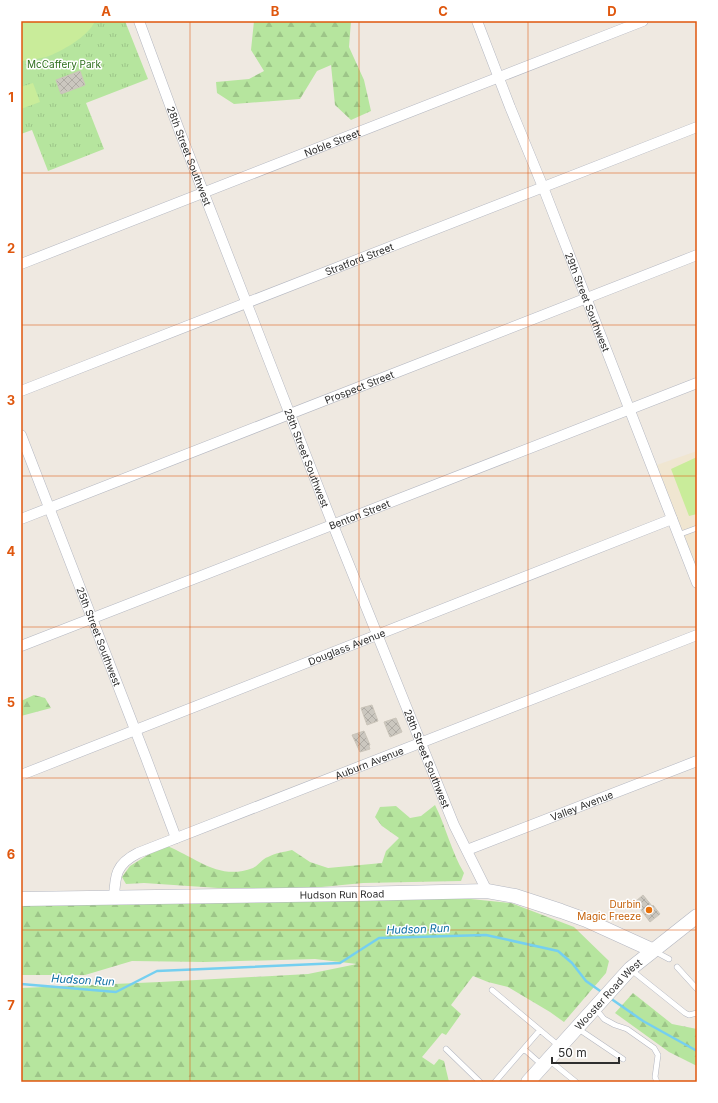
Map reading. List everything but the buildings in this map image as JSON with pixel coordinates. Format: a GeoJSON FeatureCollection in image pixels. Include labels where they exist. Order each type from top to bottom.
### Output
{"type":"FeatureCollection","features":[{"type":"Feature","properties":{"kind":"main road","name":"Hudson Run Road"},"geometry":{"type":"LineString","coordinates":[[21,898],[114,898],[487,891],[515,896],[567,913],[652,950]]}},
{"type":"Feature","properties":{"kind":"main road","name":"Wooster Road West"},"geometry":{"type":"LineString","coordinates":[[528,1082],[576,1027],[630,969],[652,950],[697,916]]}},
{"type":"Feature","properties":{"kind":"street","name":"28th Street Southwest"},"geometry":{"type":"LineString","coordinates":[[139,21],[203,193],[333,525],[454,825],[487,891]]}},
{"type":"Feature","properties":{"kind":"street","name":"29th Street Southwest"},"geometry":{"type":"LineString","coordinates":[[477,21],[697,583]]}},
{"type":"Feature","properties":{"kind":"street","name":"Noble Street"},"geometry":{"type":"LineString","coordinates":[[21,264],[643,21]]}},
{"type":"Feature","properties":{"kind":"street","name":"Stratford Street"},"geometry":{"type":"LineString","coordinates":[[21,391],[697,127]]}},
{"type":"Feature","properties":{"kind":"street","name":"Prospect Street"},"geometry":{"type":"LineString","coordinates":[[21,519],[697,254]]}},
{"type":"Feature","properties":{"kind":"street","name":"Benton Street"},"geometry":{"type":"LineString","coordinates":[[21,646],[697,382]]}},
{"type":"Feature","properties":{"kind":"street","name":"25th Street Southwest"},"geometry":{"type":"LineString","coordinates":[[21,435],[176,838]]}},
{"type":"Feature","properties":{"kind":"street","name":"Douglass Avenue"},"geometry":{"type":"LineString","coordinates":[[21,774],[672,520]]}},
{"type":"Feature","properties":{"kind":"street","name":"Auburn Avenue"},"geometry":{"type":"LineString","coordinates":[[114,898],[117,872],[125,861],[138,853],[697,635]]}},
{"type":"Feature","properties":{"kind":"street","name":"Valley Avenue"},"geometry":{"type":"LineString","coordinates":[[467,850],[697,760]]}},
{"type":"Feature","properties":{"kind":"lane"},"geometry":{"type":"LineString","coordinates":[[678,535],[697,528]]}},
{"type":"Feature","properties":{"kind":"lane"},"geometry":{"type":"LineString","coordinates":[[652,950],[669,959]]}},
{"type":"Feature","properties":{"kind":"lane"},"geometry":{"type":"LineString","coordinates":[[677,967],[697,989]]}},
{"type":"Feature","properties":{"kind":"lane"},"geometry":{"type":"LineString","coordinates":[[630,969],[685,1013],[689,1015],[697,1013]]}},
{"type":"Feature","properties":{"kind":"lane"},"geometry":{"type":"LineString","coordinates":[[492,990],[559,1046]]}},
{"type":"Feature","properties":{"kind":"lane"},"geometry":{"type":"LineString","coordinates":[[596,1005],[604,1019],[615,1025],[627,1028],[654,1048],[658,1055],[655,1077],[657,1082]]}},
{"type":"Feature","properties":{"kind":"lane"},"geometry":{"type":"LineString","coordinates":[[576,1027],[623,1059]]}},
{"type":"Feature","properties":{"kind":"lane"},"geometry":{"type":"LineString","coordinates":[[495,1082],[540,1030]]}},
{"type":"Feature","properties":{"kind":"lane"},"geometry":{"type":"LineString","coordinates":[[524,1049],[576,1082]]}},
{"type":"Feature","properties":{"kind":"lane"},"geometry":{"type":"LineString","coordinates":[[446,1050],[480,1082]]}},
{"type":"Feature","properties":{"kind":"shaded area"},"geometry":{"type":"Polygon","coordinates":[[[697,451],[697,583],[651,467],[697,451]]]}},
{"type":"Feature","properties":{"kind":"green space","name":"McCaffery Park"},"geometry":{"type":"Polygon","coordinates":[[[21,21],[125,21],[148,79],[86,103],[104,149],[48,171],[32,130],[21,134],[21,21]]]}},
{"type":"Feature","properties":{"kind":"green space"},"geometry":{"type":"Polygon","coordinates":[[[21,21],[95,21],[92,27],[74,43],[46,57],[21,61],[21,21]]]}},
{"type":"Feature","properties":{"kind":"green space"},"geometry":{"type":"Polygon","coordinates":[[[254,21],[351,21],[349,47],[364,80],[371,111],[351,120],[335,105],[331,65],[317,71],[300,99],[234,104],[217,93],[216,82],[249,79],[264,71],[251,50],[254,21]]]}},
{"type":"Feature","properties":{"kind":"green space"},"geometry":{"type":"Polygon","coordinates":[[[33,83],[40,102],[21,109],[21,87],[33,83]]]}},
{"type":"Feature","properties":{"kind":"green space"},"geometry":{"type":"Polygon","coordinates":[[[697,457],[697,514],[689,516],[671,469],[697,457]]]}},
{"type":"Feature","properties":{"kind":"green space"},"geometry":{"type":"Polygon","coordinates":[[[34,695],[45,698],[51,708],[21,716],[21,701],[34,695]]]}},
{"type":"Feature","properties":{"kind":"green space"},"geometry":{"type":"Polygon","coordinates":[[[435,805],[464,873],[461,881],[363,883],[311,888],[218,888],[144,883],[126,884],[122,877],[130,866],[151,853],[167,846],[198,862],[229,872],[253,868],[264,859],[292,850],[310,862],[328,868],[382,863],[386,851],[399,838],[382,826],[375,817],[380,807],[396,806],[410,818],[421,816],[435,805]]]}},
{"type":"Feature","properties":{"kind":"green space"},"geometry":{"type":"Polygon","coordinates":[[[461,898],[511,903],[574,927],[609,961],[606,973],[564,1022],[508,987],[488,982],[473,976],[451,1005],[461,1014],[446,1035],[442,1033],[422,1057],[434,1065],[439,1059],[444,1061],[449,1082],[21,1082],[21,988],[308,974],[357,964],[315,959],[205,962],[132,961],[85,975],[21,975],[21,905],[461,898]]]}},
{"type":"Feature","properties":{"kind":"green space"},"geometry":{"type":"Polygon","coordinates":[[[633,993],[672,1024],[697,1029],[697,1066],[669,1052],[615,1013],[633,993]]]}},
{"type":"Feature","properties":{"kind":"waterway","name":"Hudson Run"},"geometry":{"type":"LineString","coordinates":[[21,984],[116,992],[157,971],[340,963],[379,938],[486,935],[558,951],[572,963],[586,981],[603,993]]}},
{"type":"Feature","properties":{"kind":"waterway","name":"Hudson Run"},"geometry":{"type":"LineString","coordinates":[[610,998],[643,1021],[697,1051]]}},
{"type":"Feature","properties":{"kind":"place","name":"Durbin Magic Freeze"},"geometry":{"type":"Point","coordinates":[649,910]}}]}
